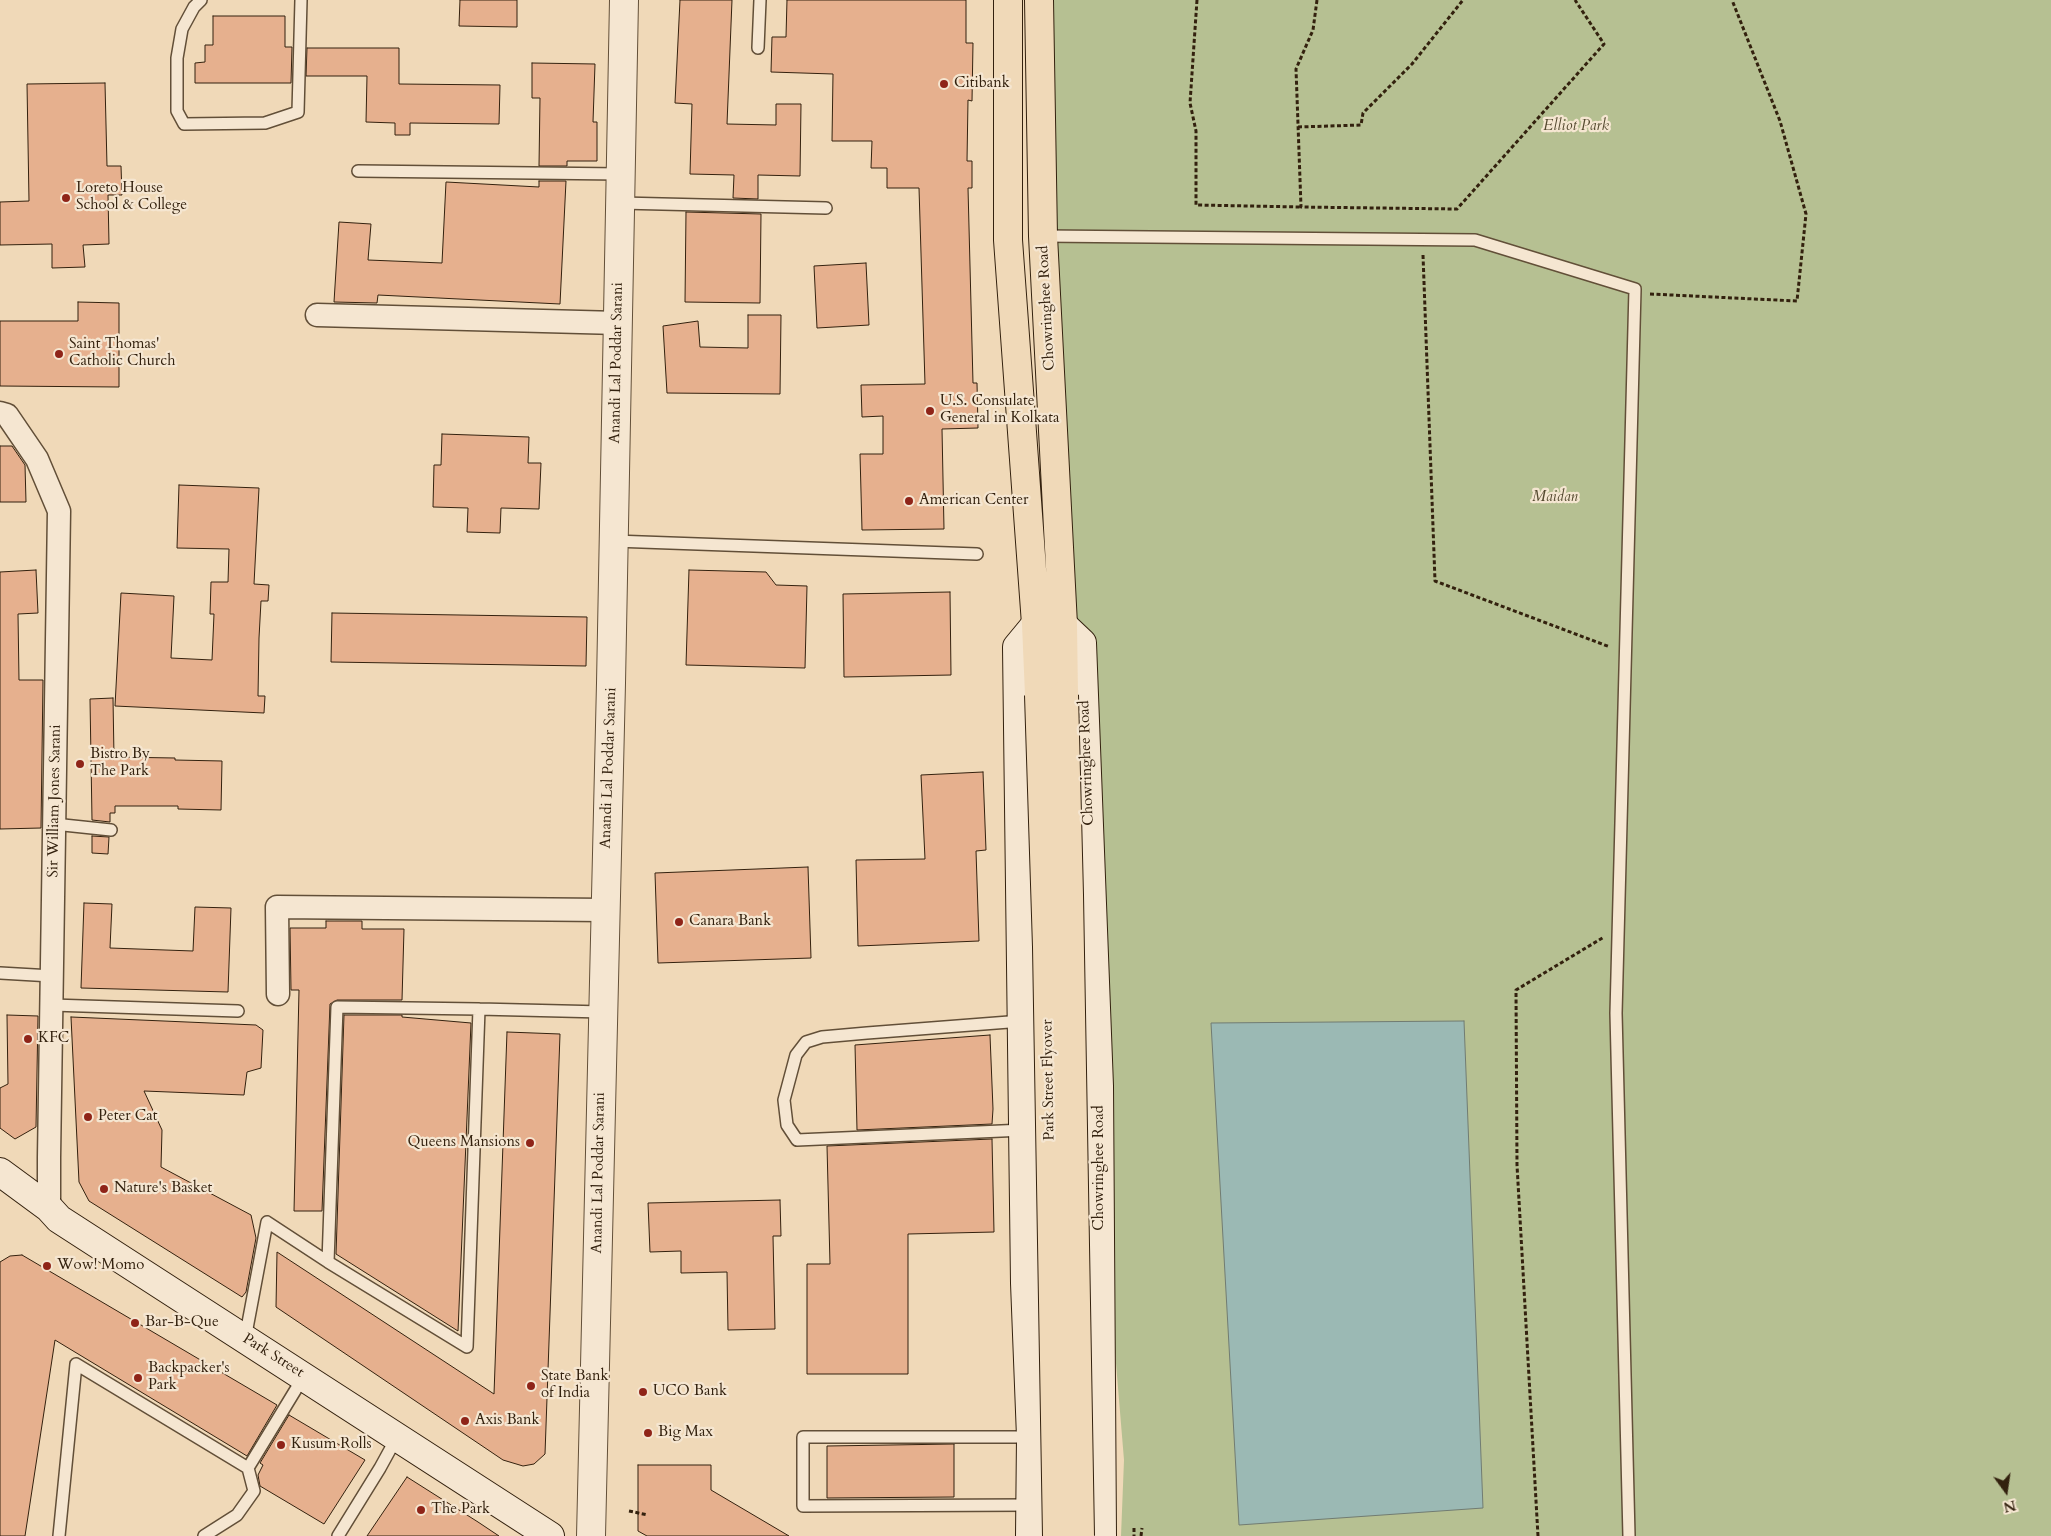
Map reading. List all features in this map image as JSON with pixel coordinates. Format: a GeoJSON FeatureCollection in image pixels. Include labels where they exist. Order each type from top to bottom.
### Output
{"type":"FeatureCollection","features":[{"type":"Feature","properties":{"kind":"main road","name":"Anandi Lal Poddar Sarani"},"geometry":{"type":"LineString","coordinates":[[591,1536],[624,0]]}},
{"type":"Feature","properties":{"kind":"main road"},"geometry":{"type":"LineString","coordinates":[[1008,0],[1008,240],[1036,624],[1017,647],[1012,1022],[1014,1131],[1025,1283],[1031,1437],[1030,1536]]}},
{"type":"Feature","properties":{"kind":"main road","name":"Chowringhee Road"},"geometry":{"type":"LineString","coordinates":[[1039,0],[1044,236],[1062,625],[1082,643],[1099,1086],[1102,1536]]}},
{"type":"Feature","properties":{"kind":"main road","name":"Park Street Flyover"},"geometry":{"type":"LineString","coordinates":[[1036,624],[1052,695],[1070,895],[1080,1536]]}},
{"type":"Feature","properties":{"kind":"main road","name":"Park Street Flyover"},"geometry":{"type":"LineString","coordinates":[[1057,1536],[1047,957],[1052,695],[1062,625]]}},
{"type":"Feature","properties":{"kind":"main road","name":"Park Street"},"geometry":{"type":"LineString","coordinates":[[0,1172],[49,1208],[59,1219],[550,1536]]}},
{"type":"Feature","properties":{"kind":"main road"},"geometry":{"type":"LineString","coordinates":[[1025,1283],[1039,1300],[1061,1308],[1073,1307],[1084,1303],[1101,1287]]}},
{"type":"Feature","properties":{"kind":"street"},"geometry":{"type":"LineString","coordinates":[[318,315],[618,323]]}},
{"type":"Feature","properties":{"kind":"street","name":"Sir William Jones Sarani"},"geometry":{"type":"LineString","coordinates":[[0,413],[7,415],[37,459],[59,511],[49,1208]]}},
{"type":"Feature","properties":{"kind":"street"},"geometry":{"type":"LineString","coordinates":[[278,994],[277,908],[605,910]]}},
{"type":"Feature","properties":{"kind":"lane"},"geometry":{"type":"LineString","coordinates":[[201,0],[194,7],[182,29],[177,58],[177,111],[184,124],[265,123],[298,112],[302,0]]}},
{"type":"Feature","properties":{"kind":"lane"},"geometry":{"type":"LineString","coordinates":[[758,48],[760,0]]}},
{"type":"Feature","properties":{"kind":"lane"},"geometry":{"type":"LineString","coordinates":[[358,171],[621,174]]}},
{"type":"Feature","properties":{"kind":"lane"},"geometry":{"type":"LineString","coordinates":[[621,203],[826,208]]}},
{"type":"Feature","properties":{"kind":"lane"},"geometry":{"type":"LineString","coordinates":[[1044,236],[1475,240],[1635,289],[1616,1012],[1629,1536]]}},
{"type":"Feature","properties":{"kind":"lane"},"geometry":{"type":"LineString","coordinates":[[613,541],[977,554]]}},
{"type":"Feature","properties":{"kind":"lane"},"geometry":{"type":"LineString","coordinates":[[54,824],[111,830]]}},
{"type":"Feature","properties":{"kind":"lane"},"geometry":{"type":"LineString","coordinates":[[0,973],[52,976]]}},
{"type":"Feature","properties":{"kind":"lane"},"geometry":{"type":"LineString","coordinates":[[52,1005],[238,1011]]}},
{"type":"Feature","properties":{"kind":"lane"},"geometry":{"type":"LineString","coordinates":[[328,1262],[337,1007],[603,1012]]}},
{"type":"Feature","properties":{"kind":"lane"},"geometry":{"type":"LineString","coordinates":[[244,1339],[267,1222],[328,1262],[467,1347],[479,1009]]}},
{"type":"Feature","properties":{"kind":"lane"},"geometry":{"type":"LineString","coordinates":[[1012,1022],[822,1037],[806,1042],[796,1055],[784,1100],[787,1125],[797,1140],[1014,1131]]}},
{"type":"Feature","properties":{"kind":"lane"},"geometry":{"type":"LineString","coordinates":[[59,1536],[76,1364],[248,1468],[254,1492],[237,1515],[204,1536]]}},
{"type":"Feature","properties":{"kind":"lane"},"geometry":{"type":"LineString","coordinates":[[248,1468],[304,1376]]}},
{"type":"Feature","properties":{"kind":"lane"},"geometry":{"type":"LineString","coordinates":[[338,1536],[380,1468],[397,1436]]}},
{"type":"Feature","properties":{"kind":"lane"},"geometry":{"type":"LineString","coordinates":[[1029,1505],[803,1506],[803,1437],[1031,1437]]}},
{"type":"Feature","properties":{"kind":"path"},"geometry":{"type":"LineString","coordinates":[[1197,0],[1190,103],[1196,131],[1196,205],[1457,209],[1604,44],[1575,0]]}},
{"type":"Feature","properties":{"kind":"path"},"geometry":{"type":"LineString","coordinates":[[1301,207],[1296,69],[1313,30],[1317,0]]}},
{"type":"Feature","properties":{"kind":"path"},"geometry":{"type":"LineString","coordinates":[[1298,126],[1361,125],[1363,114],[1412,64],[1463,0]]}},
{"type":"Feature","properties":{"kind":"path"},"geometry":{"type":"LineString","coordinates":[[1635,294],[1797,301],[1806,214],[1780,121],[1732,0]]}},
{"type":"Feature","properties":{"kind":"path"},"geometry":{"type":"LineString","coordinates":[[1422,239],[1435,581],[1626,653]]}},
{"type":"Feature","properties":{"kind":"path"},"geometry":{"type":"LineString","coordinates":[[1538,1536],[1517,1165],[1516,990],[1618,928]]}},
{"type":"Feature","properties":{"kind":"path"},"geometry":{"type":"LineString","coordinates":[[629,1511],[648,1514]]}},
{"type":"Feature","properties":{"kind":"path"},"geometry":{"type":"LineString","coordinates":[[1134,1528],[1134,1536]]}},
{"type":"Feature","properties":{"kind":"path"},"geometry":{"type":"LineString","coordinates":[[1141,1536],[1142,1528]]}},
{"type":"Feature","properties":{"kind":"green space","name":"Maidan"},"geometry":{"type":"Polygon","coordinates":[[[1048,0],[2051,0],[2051,1536],[1121,1536],[1124,1460],[1082,953],[1048,0]]]}},
{"type":"Feature","properties":{"kind":"water"},"geometry":{"type":"Polygon","coordinates":[[[1464,1021],[1483,1508],[1239,1525],[1211,1023],[1464,1021]]]}},
{"type":"Feature","properties":{"kind":"building"},"geometry":{"type":"Polygon","coordinates":[[[460,0],[517,0],[517,27],[459,26],[460,0]]]}},
{"type":"Feature","properties":{"kind":"building"},"geometry":{"type":"Polygon","coordinates":[[[680,0],[732,0],[727,124],[776,125],[776,104],[801,104],[800,176],[758,175],[758,199],[733,198],[734,175],[690,174],[692,104],[675,103],[680,0]]]}},
{"type":"Feature","properties":{"kind":"building"},"geometry":{"type":"Polygon","coordinates":[[[787,0],[966,0],[966,43],[973,43],[972,101],[968,100],[967,161],[972,161],[972,188],[968,188],[973,383],[977,383],[978,428],[942,429],[944,529],[862,530],[860,454],[883,454],[883,416],[862,417],[861,385],[925,384],[919,188],[887,188],[887,168],[871,168],[872,141],[832,141],[833,74],[771,72],[772,37],[786,37],[787,0]]]}},
{"type":"Feature","properties":{"kind":"building"},"geometry":{"type":"Polygon","coordinates":[[[213,16],[285,16],[285,47],[292,47],[291,83],[195,83],[195,63],[205,62],[205,45],[213,45],[213,16]]]}},
{"type":"Feature","properties":{"kind":"building"},"geometry":{"type":"Polygon","coordinates":[[[307,48],[399,48],[399,84],[500,85],[499,124],[410,123],[410,135],[395,135],[395,123],[366,122],[367,76],[306,76],[307,48]]]}},
{"type":"Feature","properties":{"kind":"building"},"geometry":{"type":"Polygon","coordinates":[[[532,63],[595,64],[593,122],[597,122],[597,161],[567,161],[567,166],[539,166],[540,98],[532,98],[532,63]]]}},
{"type":"Feature","properties":{"kind":"building"},"geometry":{"type":"Polygon","coordinates":[[[105,83],[107,166],[121,166],[122,195],[108,195],[109,244],[83,245],[85,267],[52,268],[52,244],[0,245],[0,202],[29,201],[27,84],[105,83]]]}},
{"type":"Feature","properties":{"kind":"building"},"geometry":{"type":"Polygon","coordinates":[[[539,181],[566,181],[560,304],[378,295],[377,303],[334,302],[339,222],[371,224],[368,260],[442,263],[446,182],[539,187],[539,181]]]}},
{"type":"Feature","properties":{"kind":"building"},"geometry":{"type":"Polygon","coordinates":[[[686,212],[761,214],[760,303],[685,302],[686,212]]]}},
{"type":"Feature","properties":{"kind":"building"},"geometry":{"type":"Polygon","coordinates":[[[866,263],[869,325],[817,328],[814,266],[866,263]]]}},
{"type":"Feature","properties":{"kind":"building","name":"Saint Thomas' Catholic Church"},"geometry":{"type":"Polygon","coordinates":[[[78,302],[119,303],[119,387],[0,386],[0,321],[78,321],[78,302]]]}},
{"type":"Feature","properties":{"kind":"building"},"geometry":{"type":"Polygon","coordinates":[[[748,315],[781,315],[780,394],[667,393],[663,326],[698,321],[700,347],[748,348],[748,315]]]}},
{"type":"Feature","properties":{"kind":"building"},"geometry":{"type":"Polygon","coordinates":[[[442,434],[529,437],[528,463],[541,463],[539,509],[501,508],[500,533],[467,532],[468,508],[433,507],[434,465],[441,465],[442,434]]]}},
{"type":"Feature","properties":{"kind":"building"},"geometry":{"type":"Polygon","coordinates":[[[0,446],[12,446],[25,465],[26,502],[0,502],[0,446]]]}},
{"type":"Feature","properties":{"kind":"building"},"geometry":{"type":"Polygon","coordinates":[[[179,485],[259,488],[254,584],[269,585],[268,601],[261,601],[259,638],[258,696],[265,696],[264,713],[115,706],[121,593],[174,596],[171,658],[212,660],[214,614],[210,614],[211,582],[228,582],[229,549],[177,548],[179,485]]]}},
{"type":"Feature","properties":{"kind":"building"},"geometry":{"type":"Polygon","coordinates":[[[36,570],[38,613],[18,614],[19,680],[43,680],[41,828],[0,829],[0,572],[36,570]]]}},
{"type":"Feature","properties":{"kind":"building"},"geometry":{"type":"Polygon","coordinates":[[[689,570],[766,572],[776,585],[807,586],[805,668],[686,665],[689,570]]]}},
{"type":"Feature","properties":{"kind":"building"},"geometry":{"type":"Polygon","coordinates":[[[950,592],[951,675],[844,677],[843,594],[950,592]]]}},
{"type":"Feature","properties":{"kind":"building"},"geometry":{"type":"Polygon","coordinates":[[[332,613],[587,617],[586,666],[331,662],[332,613]]]}},
{"type":"Feature","properties":{"kind":"building"},"geometry":{"type":"Polygon","coordinates":[[[113,698],[114,757],[222,761],[221,810],[178,809],[178,806],[115,806],[115,813],[110,813],[110,822],[92,820],[90,699],[113,698]]]}},
{"type":"Feature","properties":{"kind":"building"},"geometry":{"type":"Polygon","coordinates":[[[983,772],[986,850],[976,851],[979,941],[858,946],[856,860],[925,859],[921,775],[983,772]]]}},
{"type":"Feature","properties":{"kind":"building"},"geometry":{"type":"Polygon","coordinates":[[[92,836],[109,837],[108,854],[92,853],[92,836]]]}},
{"type":"Feature","properties":{"kind":"building"},"geometry":{"type":"Polygon","coordinates":[[[808,867],[811,958],[658,963],[655,873],[808,867]]]}},
{"type":"Feature","properties":{"kind":"building"},"geometry":{"type":"Polygon","coordinates":[[[84,903],[112,904],[110,948],[193,951],[195,907],[231,908],[228,992],[81,988],[84,903]]]}},
{"type":"Feature","properties":{"kind":"building"},"geometry":{"type":"Polygon","coordinates":[[[326,921],[362,921],[362,929],[404,929],[402,1000],[337,1000],[330,1004],[322,1211],[294,1211],[299,990],[291,990],[290,928],[326,928],[326,921]]]}},
{"type":"Feature","properties":{"kind":"building"},"geometry":{"type":"Polygon","coordinates":[[[7,1015],[38,1016],[36,1127],[15,1139],[0,1128],[0,1088],[8,1084],[7,1015]]]}},
{"type":"Feature","properties":{"kind":"building"},"geometry":{"type":"Polygon","coordinates":[[[344,1015],[402,1015],[402,1017],[471,1023],[458,1331],[336,1254],[344,1015]]]}},
{"type":"Feature","properties":{"kind":"building"},"geometry":{"type":"Polygon","coordinates":[[[71,1017],[256,1025],[263,1030],[261,1068],[247,1072],[244,1095],[144,1091],[162,1130],[161,1167],[251,1215],[256,1238],[246,1292],[242,1297],[89,1201],[79,1182],[71,1017]]]}},
{"type":"Feature","properties":{"kind":"building","name":"Queens Mansions"},"geometry":{"type":"Polygon","coordinates":[[[507,1032],[560,1034],[545,1454],[534,1464],[523,1466],[503,1460],[276,1307],[277,1252],[494,1394],[507,1032]]]}},
{"type":"Feature","properties":{"kind":"building"},"geometry":{"type":"Polygon","coordinates":[[[990,1035],[992,1124],[857,1130],[855,1045],[990,1035]]]}},
{"type":"Feature","properties":{"kind":"building"},"geometry":{"type":"Polygon","coordinates":[[[992,1139],[994,1232],[908,1234],[908,1374],[807,1374],[807,1264],[830,1264],[827,1146],[992,1139]]]}},
{"type":"Feature","properties":{"kind":"building"},"geometry":{"type":"Polygon","coordinates":[[[780,1200],[781,1236],[773,1236],[775,1329],[728,1330],[727,1272],[681,1273],[681,1251],[650,1252],[648,1203],[780,1200]]]}},
{"type":"Feature","properties":{"kind":"building"},"geometry":{"type":"Polygon","coordinates":[[[22,1255],[277,1405],[247,1456],[55,1340],[25,1536],[0,1536],[0,1262],[10,1256],[22,1255]]]}},
{"type":"Feature","properties":{"kind":"building"},"geometry":{"type":"Polygon","coordinates":[[[289,1415],[365,1460],[324,1524],[260,1486],[258,1475],[263,1465],[260,1463],[289,1415]]]}},
{"type":"Feature","properties":{"kind":"building"},"geometry":{"type":"Polygon","coordinates":[[[954,1444],[954,1497],[827,1498],[827,1446],[954,1444]]]}},
{"type":"Feature","properties":{"kind":"building"},"geometry":{"type":"Polygon","coordinates":[[[638,1465],[711,1465],[711,1490],[789,1536],[647,1536],[638,1531],[638,1465]]]}},
{"type":"Feature","properties":{"kind":"building","name":"The Park"},"geometry":{"type":"Polygon","coordinates":[[[407,1477],[478,1522],[499,1536],[367,1536],[407,1477]]]}},
{"type":"Feature","properties":{"kind":"place","name":"Citibank"},"geometry":{"type":"Point","coordinates":[944,84]}},
{"type":"Feature","properties":{"kind":"place","name":"Loreto House School & College"},"geometry":{"type":"Point","coordinates":[66,198]}},
{"type":"Feature","properties":{"kind":"place","name":"Saint Thomas' Catholic Church"},"geometry":{"type":"Point","coordinates":[59,354]}},
{"type":"Feature","properties":{"kind":"place","name":"U.S. Consulate General in Kolkata"},"geometry":{"type":"Point","coordinates":[930,411]}},
{"type":"Feature","properties":{"kind":"place","name":"American Center"},"geometry":{"type":"Point","coordinates":[909,501]}},
{"type":"Feature","properties":{"kind":"place","name":"Bistro By The Park"},"geometry":{"type":"Point","coordinates":[80,764]}},
{"type":"Feature","properties":{"kind":"place","name":"Canara Bank"},"geometry":{"type":"Point","coordinates":[679,922]}},
{"type":"Feature","properties":{"kind":"place","name":"KFC"},"geometry":{"type":"Point","coordinates":[28,1039]}},
{"type":"Feature","properties":{"kind":"place","name":"Peter Cat"},"geometry":{"type":"Point","coordinates":[88,1117]}},
{"type":"Feature","properties":{"kind":"place","name":"Queens Mansions"},"geometry":{"type":"Point","coordinates":[530,1143]}},
{"type":"Feature","properties":{"kind":"place","name":"Nature's Basket"},"geometry":{"type":"Point","coordinates":[104,1189]}},
{"type":"Feature","properties":{"kind":"place","name":"Wow! Momo"},"geometry":{"type":"Point","coordinates":[47,1266]}},
{"type":"Feature","properties":{"kind":"place","name":"Bar-B-Que"},"geometry":{"type":"Point","coordinates":[135,1323]}},
{"type":"Feature","properties":{"kind":"place","name":"Backpacker's Park"},"geometry":{"type":"Point","coordinates":[138,1378]}},
{"type":"Feature","properties":{"kind":"place","name":"State Bank of India"},"geometry":{"type":"Point","coordinates":[531,1386]}},
{"type":"Feature","properties":{"kind":"place","name":"UCO Bank"},"geometry":{"type":"Point","coordinates":[643,1392]}},
{"type":"Feature","properties":{"kind":"place","name":"Axis Bank"},"geometry":{"type":"Point","coordinates":[465,1421]}},
{"type":"Feature","properties":{"kind":"place","name":"Big Max"},"geometry":{"type":"Point","coordinates":[648,1433]}},
{"type":"Feature","properties":{"kind":"place","name":"Kusum Rolls"},"geometry":{"type":"Point","coordinates":[281,1445]}},
{"type":"Feature","properties":{"kind":"place","name":"The Park"},"geometry":{"type":"Point","coordinates":[421,1510]}},
{"type":"Feature","properties":{"kind":"park label","name":"Elliot Park"},"geometry":{"type":"Point","coordinates":[1576,127]}}]}
